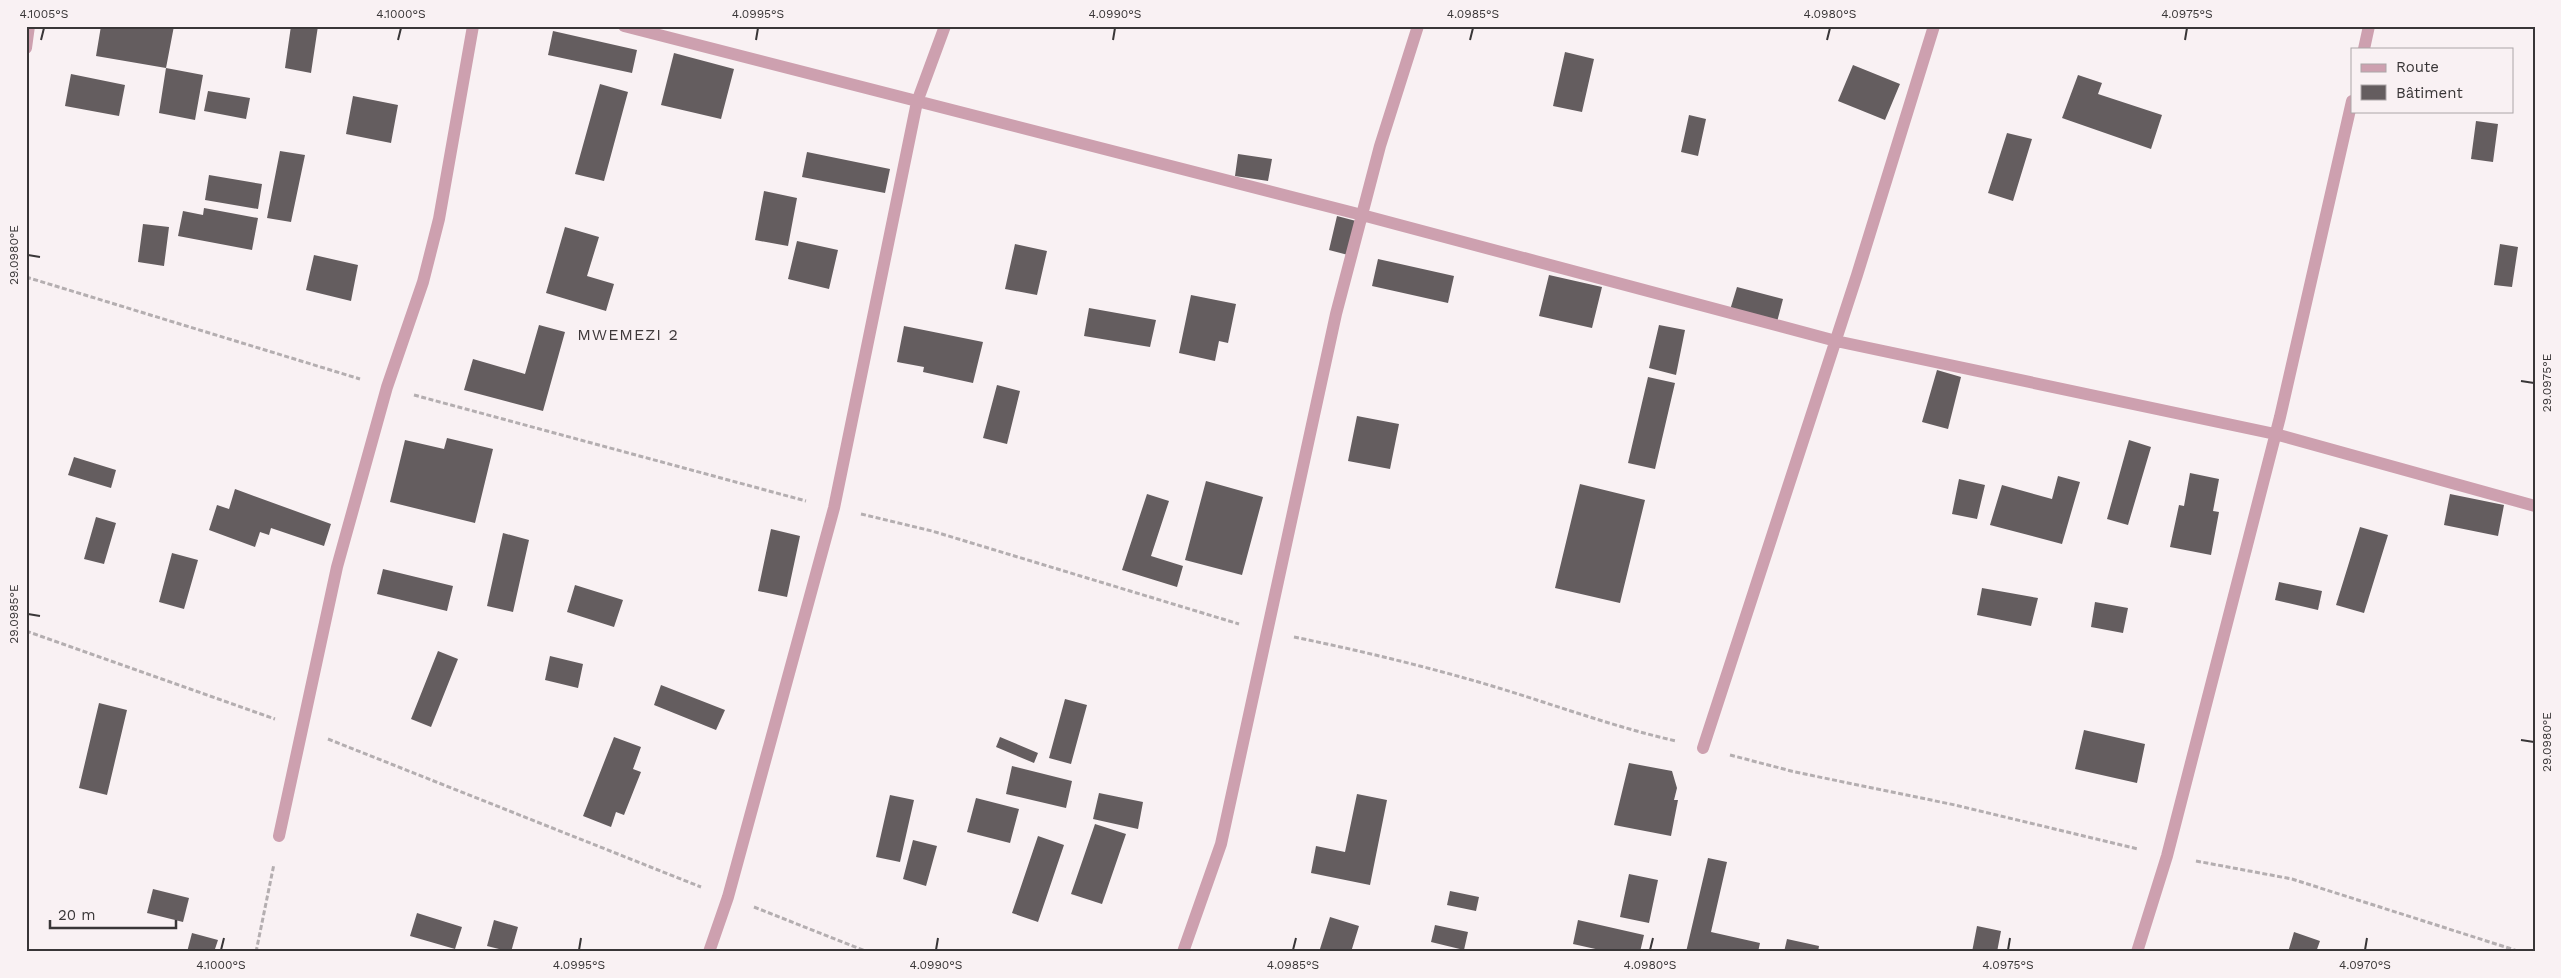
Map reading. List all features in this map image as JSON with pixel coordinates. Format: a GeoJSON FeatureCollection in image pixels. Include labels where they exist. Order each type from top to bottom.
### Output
{"type":"FeatureCollection","features":[{"type":"Feature","properties":{"kind":"street"},"geometry":{"type":"LineString","coordinates":[[26,48],[29,26]]}},
{"type":"Feature","properties":{"kind":"street"},"geometry":{"type":"LineString","coordinates":[[279,836],[337,567],[387,387],[423,282],[439,219],[474,26]]}},
{"type":"Feature","properties":{"kind":"street"},"geometry":{"type":"LineString","coordinates":[[624,26],[1362,215],[1836,341],[2275,434],[2535,506]]}},
{"type":"Feature","properties":{"kind":"street"},"geometry":{"type":"LineString","coordinates":[[709,952],[728,897],[834,508],[917,102],[945,26]]}},
{"type":"Feature","properties":{"kind":"street"},"geometry":{"type":"LineString","coordinates":[[1183,952],[1221,844],[1336,314],[1380,146],[1418,26]]}},
{"type":"Feature","properties":{"kind":"street"},"geometry":{"type":"LineString","coordinates":[[1703,748],[1836,341],[1934,26]]}},
{"type":"Feature","properties":{"kind":"street"},"geometry":{"type":"LineString","coordinates":[[2364,48],[2370,26]]}},
{"type":"Feature","properties":{"kind":"street"},"geometry":{"type":"LineString","coordinates":[[2137,952],[2168,856],[2275,434],[2351,105]]}},
{"type":"Feature","properties":{"kind":"path"},"geometry":{"type":"LineString","coordinates":[[26,631],[302,729],[868,952]]}},
{"type":"Feature","properties":{"kind":"path"},"geometry":{"type":"LineString","coordinates":[[256,952],[279,836]]}},
{"type":"Feature","properties":{"kind":"building"},"geometry":{"type":"Polygon","coordinates":[[[101,26],[174,26],[166,68],[96,56],[101,26]]]}},
{"type":"Feature","properties":{"kind":"building"},"geometry":{"type":"Polygon","coordinates":[[[291,26],[318,26],[311,73],[285,68],[291,26]]]}},
{"type":"Feature","properties":{"kind":"building"},"geometry":{"type":"Polygon","coordinates":[[[553,31],[637,50],[632,73],[548,55],[553,31]]]}},
{"type":"Feature","properties":{"kind":"building"},"geometry":{"type":"Polygon","coordinates":[[[1565,52],[1594,59],[1582,112],[1553,106],[1565,52]]]}},
{"type":"Feature","properties":{"kind":"building"},"geometry":{"type":"Polygon","coordinates":[[[674,53],[734,69],[721,119],[661,105],[674,53]]]}},
{"type":"Feature","properties":{"kind":"building"},"geometry":{"type":"Polygon","coordinates":[[[1853,65],[1900,84],[1885,120],[1838,101],[1853,65]]]}},
{"type":"Feature","properties":{"kind":"building"},"geometry":{"type":"Polygon","coordinates":[[[166,68],[203,75],[195,120],[159,113],[166,68]]]}},
{"type":"Feature","properties":{"kind":"building"},"geometry":{"type":"Polygon","coordinates":[[[71,74],[125,85],[119,116],[65,106],[71,74]]]}},
{"type":"Feature","properties":{"kind":"building"},"geometry":{"type":"Polygon","coordinates":[[[2078,75],[2102,83],[2098,94],[2162,115],[2151,149],[2062,118],[2078,75]]]}},
{"type":"Feature","properties":{"kind":"building"},"geometry":{"type":"Polygon","coordinates":[[[600,84],[628,92],[604,181],[575,174],[600,84]]]}},
{"type":"Feature","properties":{"kind":"building"},"geometry":{"type":"Polygon","coordinates":[[[208,91],[250,98],[246,119],[204,111],[208,91]]]}},
{"type":"Feature","properties":{"kind":"building"},"geometry":{"type":"Polygon","coordinates":[[[353,96],[398,105],[391,143],[346,134],[353,96]]]}},
{"type":"Feature","properties":{"kind":"building"},"geometry":{"type":"Polygon","coordinates":[[[1689,115],[1706,119],[1698,156],[1681,152],[1689,115]]]}},
{"type":"Feature","properties":{"kind":"building"},"geometry":{"type":"Polygon","coordinates":[[[2476,121],[2498,124],[2493,162],[2471,159],[2476,121]]]}},
{"type":"Feature","properties":{"kind":"building"},"geometry":{"type":"Polygon","coordinates":[[[2007,133],[2032,139],[2013,201],[1988,193],[2007,133]]]}},
{"type":"Feature","properties":{"kind":"building"},"geometry":{"type":"Polygon","coordinates":[[[280,151],[305,155],[291,222],[267,218],[280,151]]]}},
{"type":"Feature","properties":{"kind":"building"},"geometry":{"type":"Polygon","coordinates":[[[807,152],[890,169],[885,193],[802,177],[807,152]]]}},
{"type":"Feature","properties":{"kind":"building"},"geometry":{"type":"Polygon","coordinates":[[[1238,154],[1272,159],[1268,181],[1235,176],[1238,154]]]}},
{"type":"Feature","properties":{"kind":"building"},"geometry":{"type":"Polygon","coordinates":[[[209,175],[262,184],[258,209],[205,200],[209,175]]]}},
{"type":"Feature","properties":{"kind":"building"},"geometry":{"type":"Polygon","coordinates":[[[764,191],[797,198],[788,246],[755,240],[764,191]]]}},
{"type":"Feature","properties":{"kind":"building"},"geometry":{"type":"Polygon","coordinates":[[[204,208],[258,218],[252,250],[178,236],[183,211],[203,215],[204,208]]]}},
{"type":"Feature","properties":{"kind":"building"},"geometry":{"type":"Polygon","coordinates":[[[1337,216],[1356,221],[1348,255],[1329,250],[1337,216]]]}},
{"type":"Feature","properties":{"kind":"building"},"geometry":{"type":"Polygon","coordinates":[[[143,224],[169,227],[164,266],[138,262],[143,224]]]}},
{"type":"Feature","properties":{"kind":"building"},"geometry":{"type":"Polygon","coordinates":[[[565,227],[599,237],[587,276],[614,284],[606,311],[546,293],[565,227]]]}},
{"type":"Feature","properties":{"kind":"building"},"geometry":{"type":"Polygon","coordinates":[[[797,241],[838,250],[829,289],[788,279],[797,241]]]}},
{"type":"Feature","properties":{"kind":"building"},"geometry":{"type":"Polygon","coordinates":[[[1015,244],[1047,251],[1037,295],[1005,289],[1015,244]]]}},
{"type":"Feature","properties":{"kind":"building"},"geometry":{"type":"Polygon","coordinates":[[[2500,244],[2518,247],[2512,287],[2494,285],[2500,244]]]}},
{"type":"Feature","properties":{"kind":"building"},"geometry":{"type":"Polygon","coordinates":[[[314,255],[358,265],[351,301],[306,290],[314,255]]]}},
{"type":"Feature","properties":{"kind":"building"},"geometry":{"type":"Polygon","coordinates":[[[1378,259],[1454,276],[1448,303],[1372,286],[1378,259]]]}},
{"type":"Feature","properties":{"kind":"building"},"geometry":{"type":"Polygon","coordinates":[[[1549,275],[1602,287],[1592,328],[1539,316],[1549,275]]]}},
{"type":"Feature","properties":{"kind":"building"},"geometry":{"type":"Polygon","coordinates":[[[1737,287],[1783,299],[1777,322],[1730,310],[1737,287]]]}},
{"type":"Feature","properties":{"kind":"building"},"geometry":{"type":"Polygon","coordinates":[[[1191,295],[1236,304],[1228,343],[1219,341],[1215,361],[1179,353],[1191,295]]]}},
{"type":"Feature","properties":{"kind":"building"},"geometry":{"type":"Polygon","coordinates":[[[1089,308],[1156,320],[1150,347],[1084,336],[1089,308]]]}},
{"type":"Feature","properties":{"kind":"building"},"geometry":{"type":"Polygon","coordinates":[[[539,325],[565,332],[543,411],[464,390],[473,359],[525,374],[539,325]]]}},
{"type":"Feature","properties":{"kind":"building"},"geometry":{"type":"Polygon","coordinates":[[[1659,325],[1685,330],[1676,375],[1649,368],[1659,325]]]}},
{"type":"Feature","properties":{"kind":"building"},"geometry":{"type":"Polygon","coordinates":[[[904,326],[983,342],[973,383],[923,372],[924,367],[897,362],[904,326]]]}},
{"type":"Feature","properties":{"kind":"building"},"geometry":{"type":"Polygon","coordinates":[[[1937,370],[1961,377],[1948,429],[1922,422],[1937,370]]]}},
{"type":"Feature","properties":{"kind":"building"},"geometry":{"type":"Polygon","coordinates":[[[1648,377],[1675,383],[1655,469],[1628,463],[1648,377]]]}},
{"type":"Feature","properties":{"kind":"building"},"geometry":{"type":"Polygon","coordinates":[[[997,385],[1020,391],[1007,444],[983,438],[997,385]]]}},
{"type":"Feature","properties":{"kind":"building"},"geometry":{"type":"Polygon","coordinates":[[[1357,416],[1399,424],[1390,469],[1348,461],[1357,416]]]}},
{"type":"Feature","properties":{"kind":"building"},"geometry":{"type":"Polygon","coordinates":[[[447,438],[493,449],[475,523],[390,502],[405,440],[444,449],[447,438]]]}},
{"type":"Feature","properties":{"kind":"building"},"geometry":{"type":"Polygon","coordinates":[[[2129,440],[2151,447],[2128,525],[2107,519],[2129,440]]]}},
{"type":"Feature","properties":{"kind":"building"},"geometry":{"type":"Polygon","coordinates":[[[74,457],[116,470],[111,488],[68,475],[74,457]]]}},
{"type":"Feature","properties":{"kind":"building"},"geometry":{"type":"Polygon","coordinates":[[[2190,473],[2219,479],[2213,511],[2219,512],[2211,555],[2170,547],[2179,505],[2184,506],[2190,473]]]}},
{"type":"Feature","properties":{"kind":"building"},"geometry":{"type":"Polygon","coordinates":[[[2058,476],[2080,482],[2062,544],[1990,525],[2002,485],[2052,499],[2058,476]]]}},
{"type":"Feature","properties":{"kind":"building"},"geometry":{"type":"Polygon","coordinates":[[[1959,479],[1985,485],[1977,519],[1952,514],[1959,479]]]}},
{"type":"Feature","properties":{"kind":"building"},"geometry":{"type":"Polygon","coordinates":[[[1206,481],[1263,497],[1242,575],[1185,560],[1206,481]]]}},
{"type":"Feature","properties":{"kind":"building"},"geometry":{"type":"Polygon","coordinates":[[[1580,484],[1645,500],[1620,603],[1555,588],[1580,484]]]}},
{"type":"Feature","properties":{"kind":"building"},"geometry":{"type":"Polygon","coordinates":[[[235,489],[331,524],[324,546],[271,528],[269,535],[260,532],[255,547],[209,530],[217,505],[229,509],[235,489]]]}},
{"type":"Feature","properties":{"kind":"building"},"geometry":{"type":"Polygon","coordinates":[[[1147,494],[1169,501],[1151,556],[1183,566],[1177,587],[1122,570],[1147,494]]]}},
{"type":"Feature","properties":{"kind":"building"},"geometry":{"type":"Polygon","coordinates":[[[2450,494],[2504,505],[2498,536],[2444,525],[2450,494]]]}},
{"type":"Feature","properties":{"kind":"building"},"geometry":{"type":"Polygon","coordinates":[[[96,517],[116,523],[104,564],[84,559],[96,517]]]}},
{"type":"Feature","properties":{"kind":"building"},"geometry":{"type":"Polygon","coordinates":[[[2360,527],[2388,535],[2364,613],[2336,605],[2360,527]]]}},
{"type":"Feature","properties":{"kind":"building"},"geometry":{"type":"Polygon","coordinates":[[[771,529],[800,536],[787,597],[758,591],[771,529]]]}},
{"type":"Feature","properties":{"kind":"building"},"geometry":{"type":"Polygon","coordinates":[[[503,533],[529,540],[513,612],[487,606],[503,533]]]}},
{"type":"Feature","properties":{"kind":"building"},"geometry":{"type":"Polygon","coordinates":[[[172,553],[198,560],[184,609],[159,602],[172,553]]]}},
{"type":"Feature","properties":{"kind":"building"},"geometry":{"type":"Polygon","coordinates":[[[383,569],[453,586],[447,611],[377,594],[383,569]]]}},
{"type":"Feature","properties":{"kind":"building"},"geometry":{"type":"Polygon","coordinates":[[[2279,582],[2322,591],[2318,610],[2275,600],[2279,582]]]}},
{"type":"Feature","properties":{"kind":"building"},"geometry":{"type":"Polygon","coordinates":[[[575,585],[623,600],[614,627],[567,612],[575,585]]]}},
{"type":"Feature","properties":{"kind":"building"},"geometry":{"type":"Polygon","coordinates":[[[1982,588],[2038,598],[2031,626],[1977,615],[1982,588]]]}},
{"type":"Feature","properties":{"kind":"building"},"geometry":{"type":"Polygon","coordinates":[[[2095,602],[2128,608],[2123,633],[2091,627],[2095,602]]]}},
{"type":"Feature","properties":{"kind":"building"},"geometry":{"type":"Polygon","coordinates":[[[438,651],[458,659],[431,727],[411,719],[438,651]]]}},
{"type":"Feature","properties":{"kind":"building"},"geometry":{"type":"Polygon","coordinates":[[[550,656],[583,664],[578,688],[545,680],[550,656]]]}},
{"type":"Feature","properties":{"kind":"building"},"geometry":{"type":"Polygon","coordinates":[[[661,685],[725,710],[716,730],[654,705],[661,685]]]}},
{"type":"Feature","properties":{"kind":"building"},"geometry":{"type":"Polygon","coordinates":[[[1065,699],[1087,705],[1071,764],[1049,758],[1065,699]]]}},
{"type":"Feature","properties":{"kind":"building"},"geometry":{"type":"Polygon","coordinates":[[[99,703],[127,710],[107,795],[79,788],[99,703]]]}},
{"type":"Feature","properties":{"kind":"building"},"geometry":{"type":"Polygon","coordinates":[[[2084,730],[2145,744],[2137,783],[2075,769],[2084,730]]]}},
{"type":"Feature","properties":{"kind":"building"},"geometry":{"type":"Polygon","coordinates":[[[614,737],[641,747],[633,769],[641,772],[624,815],[616,812],[611,827],[583,816],[614,737]]]}},
{"type":"Feature","properties":{"kind":"building"},"geometry":{"type":"Polygon","coordinates":[[[1000,737],[1038,753],[1034,763],[996,747],[1000,737]]]}},
{"type":"Feature","properties":{"kind":"building"},"geometry":{"type":"Polygon","coordinates":[[[1629,763],[1672,771],[1677,788],[1674,800],[1678,800],[1671,836],[1614,825],[1629,763]]]}},
{"type":"Feature","properties":{"kind":"building"},"geometry":{"type":"Polygon","coordinates":[[[1012,766],[1072,781],[1066,808],[1006,794],[1012,766]]]}},
{"type":"Feature","properties":{"kind":"building"},"geometry":{"type":"Polygon","coordinates":[[[1099,793],[1143,802],[1138,829],[1093,819],[1099,793]]]}},
{"type":"Feature","properties":{"kind":"building"},"geometry":{"type":"Polygon","coordinates":[[[1357,794],[1387,800],[1370,885],[1311,873],[1316,846],[1345,852],[1357,794]]]}},
{"type":"Feature","properties":{"kind":"building"},"geometry":{"type":"Polygon","coordinates":[[[890,795],[914,800],[900,862],[876,857],[890,795]]]}},
{"type":"Feature","properties":{"kind":"building"},"geometry":{"type":"Polygon","coordinates":[[[976,798],[1019,809],[1010,843],[967,832],[976,798]]]}},
{"type":"Feature","properties":{"kind":"building"},"geometry":{"type":"Polygon","coordinates":[[[1095,824],[1126,834],[1102,904],[1071,894],[1095,824]]]}},
{"type":"Feature","properties":{"kind":"building"},"geometry":{"type":"Polygon","coordinates":[[[1038,836],[1064,845],[1038,922],[1012,913],[1038,836]]]}},
{"type":"Feature","properties":{"kind":"building"},"geometry":{"type":"Polygon","coordinates":[[[913,840],[937,846],[926,886],[903,879],[913,840]]]}},
{"type":"Feature","properties":{"kind":"building"},"geometry":{"type":"Polygon","coordinates":[[[1708,858],[1727,862],[1711,932],[1760,943],[1758,952],[1686,952],[1708,858]]]}},
{"type":"Feature","properties":{"kind":"building"},"geometry":{"type":"Polygon","coordinates":[[[1629,874],[1658,880],[1649,923],[1620,917],[1629,874]]]}},
{"type":"Feature","properties":{"kind":"building"},"geometry":{"type":"Polygon","coordinates":[[[153,889],[189,898],[183,922],[147,913],[153,889]]]}},
{"type":"Feature","properties":{"kind":"building"},"geometry":{"type":"Polygon","coordinates":[[[1450,891],[1479,897],[1476,911],[1447,905],[1450,891]]]}},
{"type":"Feature","properties":{"kind":"building"},"geometry":{"type":"Polygon","coordinates":[[[417,913],[462,927],[455,949],[410,936],[417,913]]]}},
{"type":"Feature","properties":{"kind":"building"},"geometry":{"type":"Polygon","coordinates":[[[1330,917],[1359,926],[1351,952],[1319,952],[1330,917]]]}},
{"type":"Feature","properties":{"kind":"building"},"geometry":{"type":"Polygon","coordinates":[[[494,920],[518,927],[511,952],[487,946],[494,920]]]}},
{"type":"Feature","properties":{"kind":"building"},"geometry":{"type":"Polygon","coordinates":[[[1578,920],[1644,935],[1640,952],[1609,952],[1573,944],[1578,920]]]}},
{"type":"Feature","properties":{"kind":"building"},"geometry":{"type":"Polygon","coordinates":[[[1435,925],[1468,932],[1464,950],[1431,942],[1435,925]]]}},
{"type":"Feature","properties":{"kind":"building"},"geometry":{"type":"Polygon","coordinates":[[[1977,926],[2001,931],[1997,952],[1972,952],[1977,926]]]}},
{"type":"Feature","properties":{"kind":"building"},"geometry":{"type":"Polygon","coordinates":[[[2294,932],[2320,941],[2316,952],[2288,952],[2294,932]]]}},
{"type":"Feature","properties":{"kind":"building"},"geometry":{"type":"Polygon","coordinates":[[[192,933],[218,940],[214,952],[187,952],[192,933]]]}},
{"type":"Feature","properties":{"kind":"building"},"geometry":{"type":"Polygon","coordinates":[[[1787,939],[1819,946],[1818,952],[1784,952],[1787,939]]]}},
{"type":"Feature","properties":{"kind":"district","name":"MWEMEZI 2"},"geometry":{"type":"Point","coordinates":[628,334]}}]}
